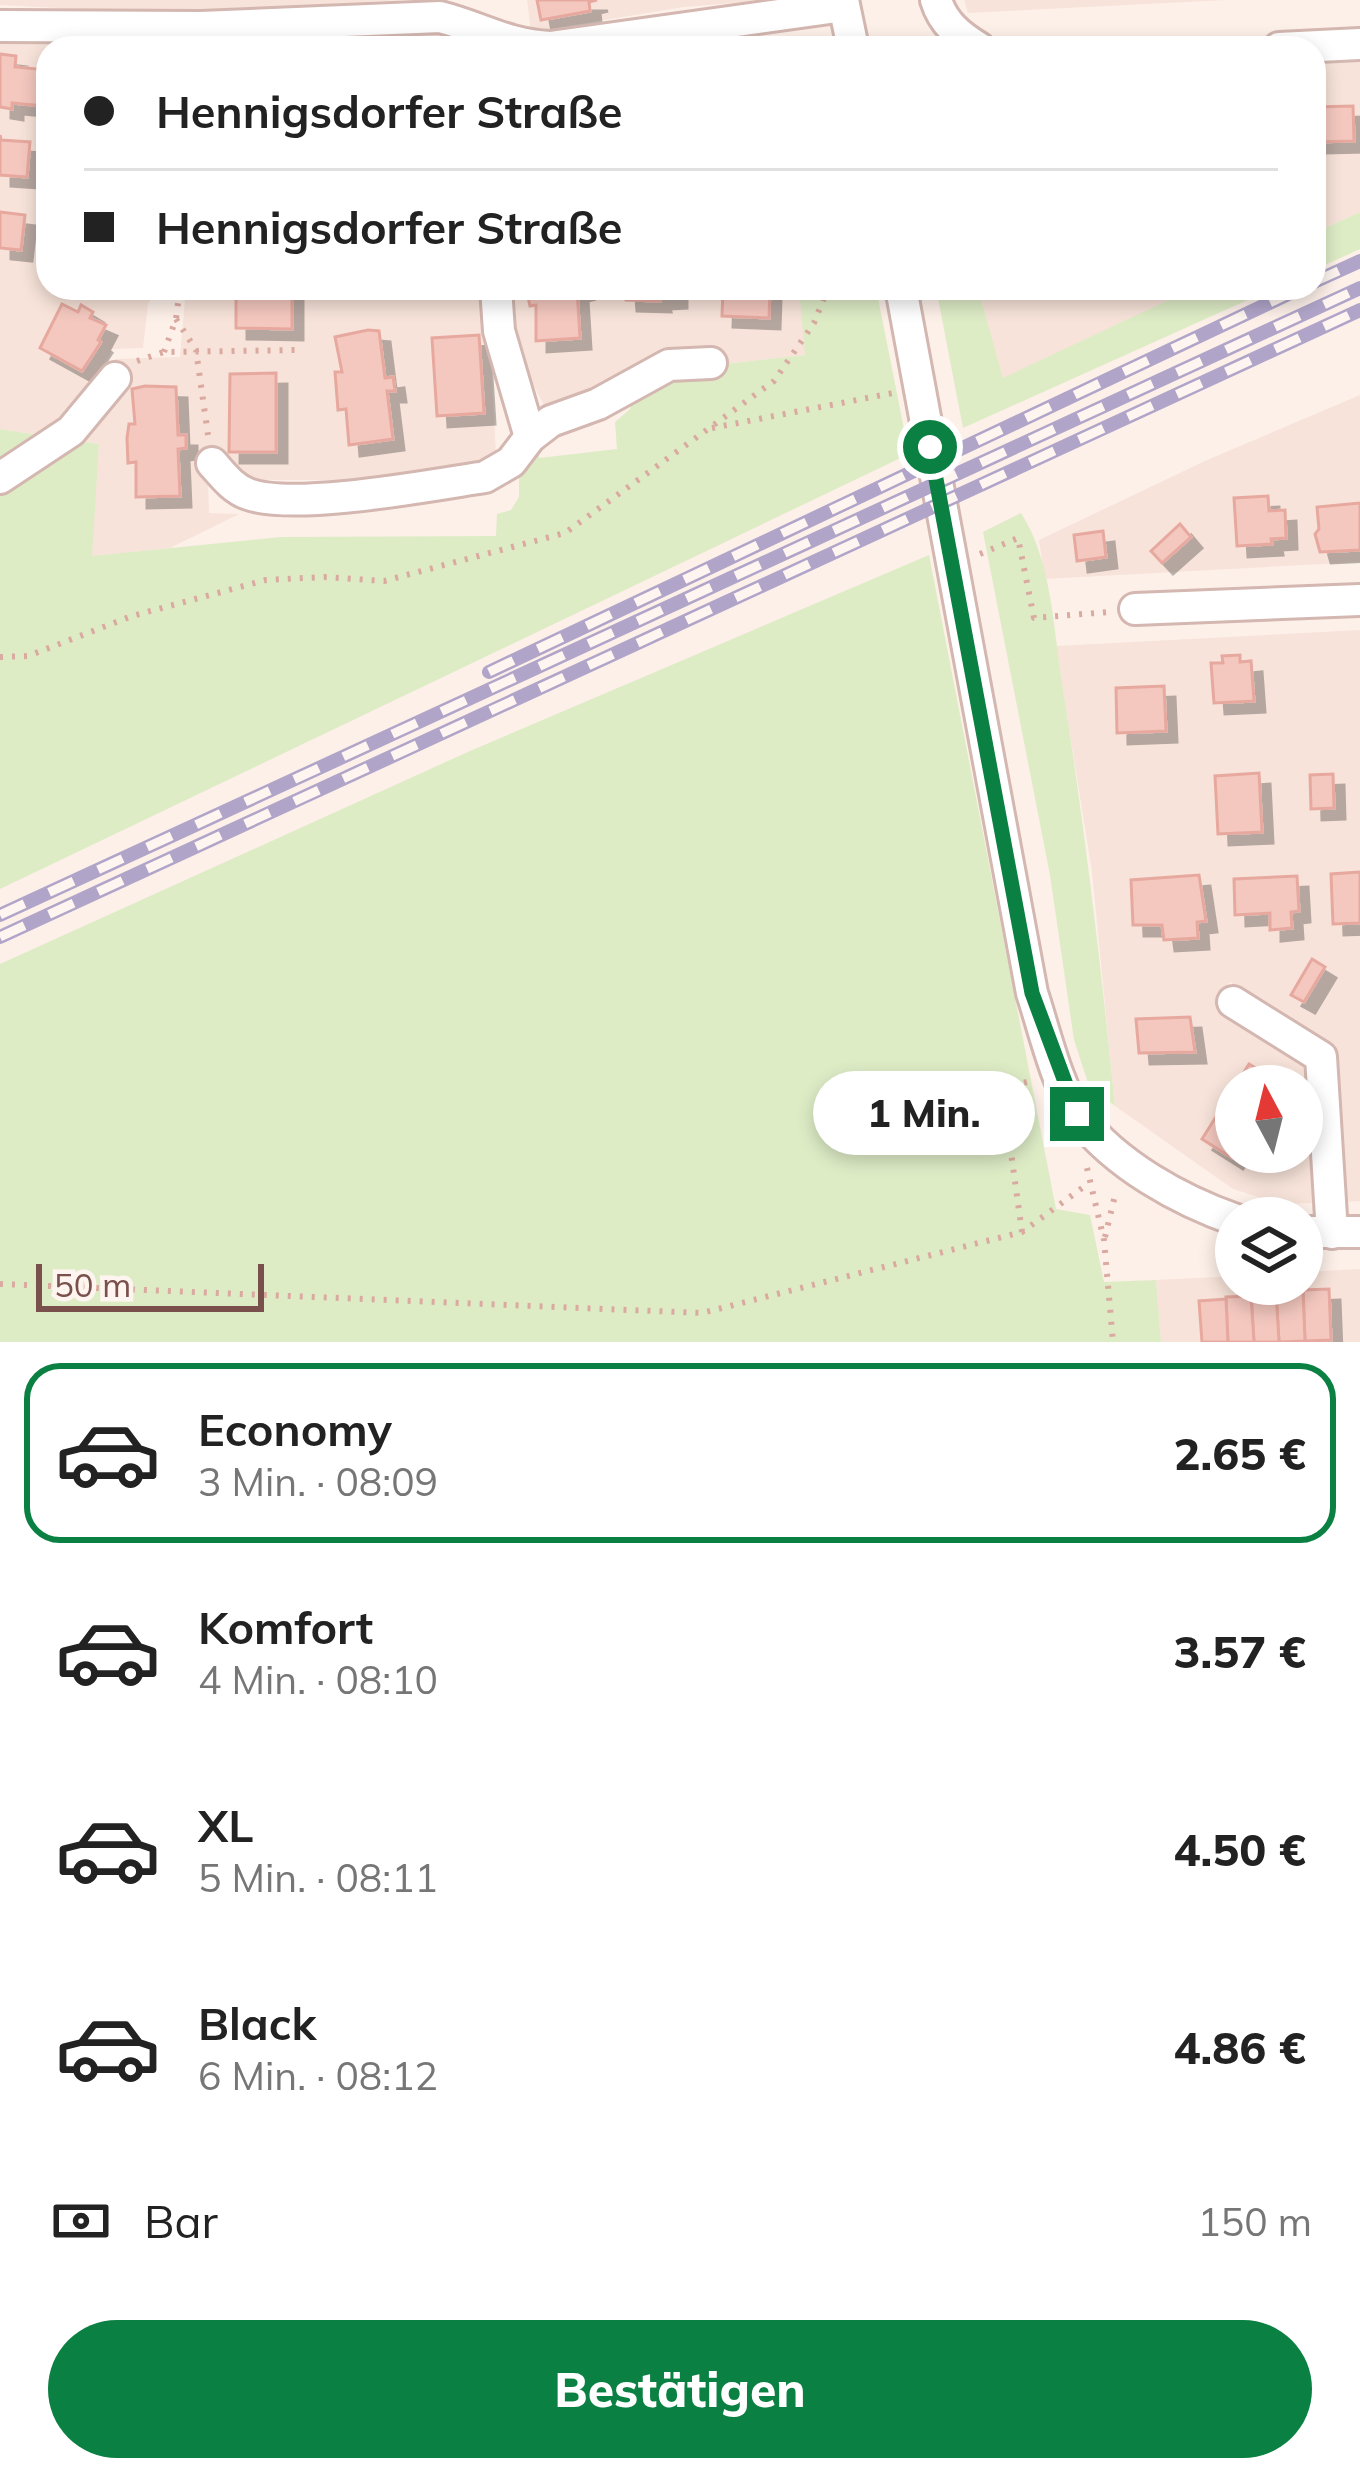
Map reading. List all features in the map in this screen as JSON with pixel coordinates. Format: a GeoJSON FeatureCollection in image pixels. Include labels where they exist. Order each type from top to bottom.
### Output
{"type":"FeatureCollection","features":[{"type":"Feature","properties":{"kind":"street"},"geometry":{"type":"LineString","coordinates":[[936,0],[940,13],[960,36]]}},
{"type":"Feature","properties":{"kind":"street"},"geometry":{"type":"LineString","coordinates":[[587,36],[640,20],[843,3],[850,36]]}},
{"type":"Feature","properties":{"kind":"street"},"geometry":{"type":"LineString","coordinates":[[89,36],[440,17],[465,23],[478,36]]}},
{"type":"Feature","properties":{"kind":"street"},"geometry":{"type":"LineString","coordinates":[[0,26],[70,36]]}},
{"type":"Feature","properties":{"kind":"street"},"geometry":{"type":"LineString","coordinates":[[1326,46],[1360,44]]}},
{"type":"Feature","properties":{"kind":"street"},"geometry":{"type":"LineString","coordinates":[[497,300],[499,331],[530,437]]}},
{"type":"Feature","properties":{"kind":"street"},"geometry":{"type":"LineString","coordinates":[[903,300],[1032,993],[1059,1073],[1077,1114],[1122,1162],[1215,1209]]}},
{"type":"Feature","properties":{"kind":"street"},"geometry":{"type":"LineString","coordinates":[[212,463],[229,483],[247,494],[282,501],[484,477],[511,462],[530,437],[551,422],[598,404],[669,365],[711,363]]}},
{"type":"Feature","properties":{"kind":"street"},"geometry":{"type":"LineString","coordinates":[[0,478],[71,431],[115,378]]}},
{"type":"Feature","properties":{"kind":"street"},"geometry":{"type":"LineString","coordinates":[[1135,609],[1360,600]]}},
{"type":"Feature","properties":{"kind":"street"},"geometry":{"type":"LineString","coordinates":[[1233,1002],[1322,1057],[1331,1233]]}},
{"type":"Feature","properties":{"kind":"path"},"geometry":{"type":"LineString","coordinates":[[164,352],[178,300]]}},
{"type":"Feature","properties":{"kind":"path"},"geometry":{"type":"LineString","coordinates":[[0,657],[28,656],[132,616],[266,580],[384,581],[565,533],[774,381],[814,323],[823,300]]}},
{"type":"Feature","properties":{"kind":"path"},"geometry":{"type":"LineString","coordinates":[[176,319],[196,350],[205,414]]}},
{"type":"Feature","properties":{"kind":"path"},"geometry":{"type":"LineString","coordinates":[[115,378],[143,357],[164,352],[300,350]]}},
{"type":"Feature","properties":{"kind":"path"},"geometry":{"type":"LineString","coordinates":[[708,429],[919,387]]}},
{"type":"Feature","properties":{"kind":"path"},"geometry":{"type":"LineString","coordinates":[[952,566],[1018,538],[1034,618],[1135,609]]}},
{"type":"Feature","properties":{"kind":"path"},"geometry":{"type":"LineString","coordinates":[[1022,1232],[1001,1088],[1059,1073]]}},
{"type":"Feature","properties":{"kind":"path"},"geometry":{"type":"LineString","coordinates":[[1104,1240],[1122,1162]]}},
{"type":"Feature","properties":{"kind":"path"},"geometry":{"type":"LineString","coordinates":[[0,1284],[702,1313],[1022,1232],[1090,1183],[1104,1240],[1113,1342]]}},
{"type":"Feature","properties":{"kind":"shaded area"},"geometry":{"type":"Polygon","coordinates":[[[0,0],[402,0],[152,13],[0,5],[0,0]]]}},
{"type":"Feature","properties":{"kind":"shaded area"},"geometry":{"type":"Polygon","coordinates":[[[527,0],[770,0],[684,7],[531,32],[527,0]]]}},
{"type":"Feature","properties":{"kind":"shaded area"},"geometry":{"type":"Polygon","coordinates":[[[964,0],[1226,0],[968,13],[964,0]]]}},
{"type":"Feature","properties":{"kind":"shaded area"},"geometry":{"type":"Polygon","coordinates":[[[468,31],[469,36],[374,36],[468,31]]]}},
{"type":"Feature","properties":{"kind":"shaded area"},"geometry":{"type":"Polygon","coordinates":[[[0,40],[36,42],[36,300],[150,300],[143,348],[113,349],[61,438],[0,429],[0,40]]]}},
{"type":"Feature","properties":{"kind":"shaded area"},"geometry":{"type":"Polygon","coordinates":[[[1360,62],[1360,212],[1326,228],[1326,63],[1360,62]]]}},
{"type":"Feature","properties":{"kind":"shaded area"},"geometry":{"type":"Polygon","coordinates":[[[185,300],[488,300],[496,454],[485,480],[208,480],[209,513],[239,514],[170,548],[91,557],[99,444],[69,439],[115,359],[180,357],[185,300]]]}},
{"type":"Feature","properties":{"kind":"shaded area"},"geometry":{"type":"Polygon","coordinates":[[[504,300],[800,300],[806,355],[611,376],[613,399],[545,407],[506,333],[504,300]]]}},
{"type":"Feature","properties":{"kind":"shaded area"},"geometry":{"type":"Polygon","coordinates":[[[981,300],[1169,300],[1003,379],[981,300]]]}},
{"type":"Feature","properties":{"kind":"shaded area"},"geometry":{"type":"Polygon","coordinates":[[[1360,395],[1360,562],[1045,579],[1039,540],[1207,460],[1360,395]]]}},
{"type":"Feature","properties":{"kind":"shaded area"},"geometry":{"type":"Polygon","coordinates":[[[1360,630],[1360,1201],[1343,1202],[1335,1048],[1230,982],[1221,994],[1304,1065],[1215,1065],[1215,1173],[1314,1173],[1316,1197],[1259,1197],[1233,1189],[1115,1106],[1092,872],[1056,646],[1360,630]]]}},
{"type":"Feature","properties":{"kind":"shaded area"},"geometry":{"type":"Polygon","coordinates":[[[1360,1269],[1360,1342],[1161,1342],[1156,1280],[1215,1277],[1215,1305],[1323,1305],[1323,1271],[1360,1269]]]}},
{"type":"Feature","properties":{"kind":"green space"},"geometry":{"type":"Polygon","coordinates":[[[1360,212],[1360,249],[1326,265],[1326,228],[1360,212]]]}},
{"type":"Feature","properties":{"kind":"green space"},"geometry":{"type":"Polygon","coordinates":[[[800,300],[878,300],[909,454],[0,889],[0,429],[99,444],[92,556],[280,537],[496,536],[497,514],[511,510],[519,497],[519,457],[536,436],[539,458],[617,449],[615,422],[630,409],[634,374],[805,355],[800,300]]]}},
{"type":"Feature","properties":{"kind":"green space"},"geometry":{"type":"Polygon","coordinates":[[[938,300],[981,300],[1003,378],[1169,300],[1247,300],[963,428],[938,300]]]}},
{"type":"Feature","properties":{"kind":"green space"},"geometry":{"type":"Polygon","coordinates":[[[1021,513],[1039,552],[1050,595],[1085,841],[1115,1106],[1089,1086],[1074,1040],[1050,875],[983,532],[1021,513]]]}},
{"type":"Feature","properties":{"kind":"green space"},"geometry":{"type":"Polygon","coordinates":[[[929,555],[1056,1209],[1090,1215],[1104,1282],[1156,1280],[1161,1342],[0,1342],[0,964],[470,751],[929,555]]]}},
{"type":"Feature","properties":{"kind":"building"},"geometry":{"type":"Polygon","coordinates":[[[537,0],[597,0],[589,2],[590,11],[541,20],[537,0]]]}},
{"type":"Feature","properties":{"kind":"building"},"geometry":{"type":"Polygon","coordinates":[[[0,54],[16,56],[15,67],[36,69],[36,105],[0,107],[0,54]]]}},
{"type":"Feature","properties":{"kind":"building"},"geometry":{"type":"Polygon","coordinates":[[[1353,106],[1354,141],[1326,142],[1326,107],[1353,106]]]}},
{"type":"Feature","properties":{"kind":"building"},"geometry":{"type":"Polygon","coordinates":[[[0,135],[1,140],[30,142],[27,177],[0,175],[0,135]]]}},
{"type":"Feature","properties":{"kind":"building"},"geometry":{"type":"Polygon","coordinates":[[[0,212],[25,215],[21,250],[0,248],[0,212]]]}},
{"type":"Feature","properties":{"kind":"building"},"geometry":{"type":"Polygon","coordinates":[[[236,300],[292,300],[292,329],[236,328],[236,300]]]}},
{"type":"Feature","properties":{"kind":"building"},"geometry":{"type":"Polygon","coordinates":[[[529,300],[578,300],[580,338],[536,341],[536,305],[530,306],[529,300]]]}},
{"type":"Feature","properties":{"kind":"building"},"geometry":{"type":"Polygon","coordinates":[[[723,300],[770,300],[769,318],[722,316],[723,300]]]}},
{"type":"Feature","properties":{"kind":"building"},"geometry":{"type":"Polygon","coordinates":[[[62,304],[78,312],[81,305],[93,312],[90,318],[106,325],[82,371],[40,348],[62,304]]]}},
{"type":"Feature","properties":{"kind":"building"},"geometry":{"type":"Polygon","coordinates":[[[379,331],[385,378],[393,377],[395,391],[387,391],[393,439],[349,445],[346,409],[338,410],[335,372],[342,372],[335,337],[379,331]]]}},
{"type":"Feature","properties":{"kind":"building"},"geometry":{"type":"Polygon","coordinates":[[[479,335],[484,413],[437,416],[432,338],[479,335]]]}},
{"type":"Feature","properties":{"kind":"building"},"geometry":{"type":"Polygon","coordinates":[[[276,373],[276,452],[229,452],[230,374],[276,373]]]}},
{"type":"Feature","properties":{"kind":"building"},"geometry":{"type":"Polygon","coordinates":[[[176,387],[178,435],[186,435],[186,448],[178,449],[180,496],[136,497],[136,462],[128,463],[127,438],[129,424],[135,424],[132,389],[176,387]]]}},
{"type":"Feature","properties":{"kind":"building"},"geometry":{"type":"Polygon","coordinates":[[[1268,496],[1269,511],[1285,510],[1286,538],[1271,539],[1272,544],[1237,546],[1234,498],[1268,496]]]}},
{"type":"Feature","properties":{"kind":"building"},"geometry":{"type":"Polygon","coordinates":[[[1360,503],[1360,550],[1320,552],[1315,534],[1319,529],[1317,507],[1360,503]]]}},
{"type":"Feature","properties":{"kind":"building"},"geometry":{"type":"Polygon","coordinates":[[[1180,524],[1191,537],[1162,563],[1151,551],[1180,524]]]}},
{"type":"Feature","properties":{"kind":"building"},"geometry":{"type":"Polygon","coordinates":[[[1103,531],[1106,557],[1077,561],[1074,535],[1103,531]]]}},
{"type":"Feature","properties":{"kind":"building"},"geometry":{"type":"Polygon","coordinates":[[[1240,655],[1240,662],[1251,661],[1254,701],[1214,703],[1211,663],[1223,663],[1222,656],[1240,655]]]}},
{"type":"Feature","properties":{"kind":"building"},"geometry":{"type":"Polygon","coordinates":[[[1164,686],[1166,731],[1117,733],[1116,688],[1164,686]]]}},
{"type":"Feature","properties":{"kind":"building"},"geometry":{"type":"Polygon","coordinates":[[[1259,773],[1262,832],[1218,834],[1215,776],[1259,773]]]}},
{"type":"Feature","properties":{"kind":"building"},"geometry":{"type":"Polygon","coordinates":[[[1333,774],[1334,808],[1311,809],[1310,775],[1333,774]]]}},
{"type":"Feature","properties":{"kind":"building"},"geometry":{"type":"Polygon","coordinates":[[[1360,872],[1360,923],[1333,924],[1331,874],[1360,872]]]}},
{"type":"Feature","properties":{"kind":"building"},"geometry":{"type":"Polygon","coordinates":[[[1199,875],[1206,921],[1197,922],[1198,938],[1164,940],[1162,925],[1133,925],[1131,880],[1199,875]]]}},
{"type":"Feature","properties":{"kind":"building"},"geometry":{"type":"Polygon","coordinates":[[[1297,876],[1299,911],[1291,912],[1292,928],[1270,930],[1270,913],[1235,915],[1234,879],[1297,876]]]}},
{"type":"Feature","properties":{"kind":"building"},"geometry":{"type":"Polygon","coordinates":[[[1312,959],[1325,967],[1304,1002],[1291,995],[1312,959]]]}},
{"type":"Feature","properties":{"kind":"building"},"geometry":{"type":"Polygon","coordinates":[[[1190,1017],[1195,1052],[1139,1053],[1136,1019],[1190,1017]]]}},
{"type":"Feature","properties":{"kind":"building"},"geometry":{"type":"Polygon","coordinates":[[[1215,1118],[1215,1147],[1202,1139],[1215,1118]]]}},
{"type":"Feature","properties":{"kind":"building"},"geometry":{"type":"Polygon","coordinates":[[[1323,1289],[1329,1289],[1331,1340],[1305,1341],[1304,1305],[1323,1305],[1323,1289]]]}},
{"type":"Feature","properties":{"kind":"building"},"geometry":{"type":"Polygon","coordinates":[[[1199,1301],[1226,1305],[1228,1342],[1202,1342],[1199,1301]]]}},
{"type":"Feature","properties":{"kind":"building"},"geometry":{"type":"Polygon","coordinates":[[[1226,1305],[1252,1305],[1254,1342],[1228,1342],[1226,1305]]]}},
{"type":"Feature","properties":{"kind":"building"},"geometry":{"type":"Polygon","coordinates":[[[1252,1305],[1277,1305],[1279,1342],[1254,1342],[1252,1305]]]}},
{"type":"Feature","properties":{"kind":"building"},"geometry":{"type":"Polygon","coordinates":[[[1277,1305],[1304,1305],[1305,1341],[1279,1342],[1277,1305]]]}},
{"type":"Feature","properties":{"kind":"railway"},"geometry":{"type":"LineString","coordinates":[[1326,277],[1360,261]]}},
{"type":"Feature","properties":{"kind":"railway"},"geometry":{"type":"LineString","coordinates":[[0,915],[1360,288]]}},
{"type":"Feature","properties":{"kind":"railway"},"geometry":{"type":"LineString","coordinates":[[489,672],[1276,300]]}},
{"type":"Feature","properties":{"kind":"railway"},"geometry":{"type":"LineString","coordinates":[[0,937],[1360,310]]}},
{"type":"Feature","properties":{"kind":"route"},"geometry":{"type":"LineString","coordinates":[[930,447],[1032,993],[1077,1114]]}}]}
